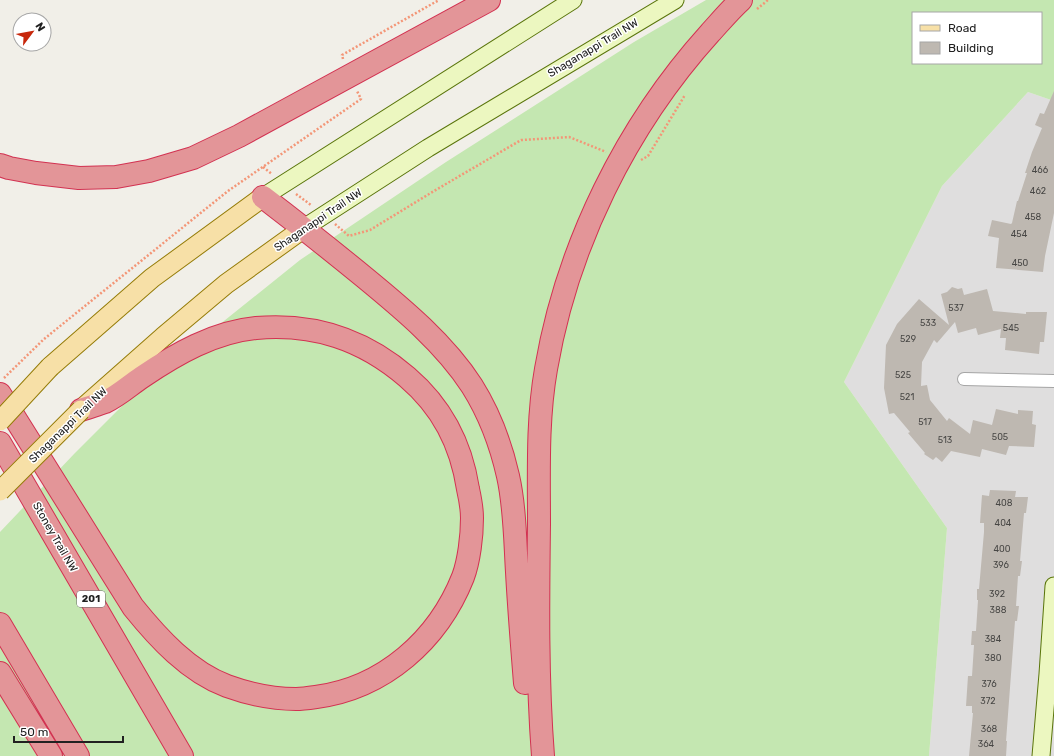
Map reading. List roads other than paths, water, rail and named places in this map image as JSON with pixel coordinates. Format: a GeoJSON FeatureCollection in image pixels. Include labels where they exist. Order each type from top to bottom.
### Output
{"type":"FeatureCollection","features":[{"type":"Feature","properties":{"kind":"highway"},"geometry":{"type":"LineString","coordinates":[[0,164],[9,168],[36,173],[79,178],[116,177],[149,171],[193,158],[232,140],[489,0]]}},
{"type":"Feature","properties":{"kind":"highway"},"geometry":{"type":"LineString","coordinates":[[543,756],[540,722],[538,636],[540,420],[546,370],[556,324],[571,270],[596,208],[622,158],[664,90],[692,54],[746,7]]}},
{"type":"Feature","properties":{"kind":"highway"},"geometry":{"type":"LineString","coordinates":[[263,197],[304,228],[389,298],[435,341],[458,366],[473,387],[495,431],[508,477],[513,511],[519,611],[530,738],[533,756]]}},
{"type":"Feature","properties":{"kind":"highway"},"geometry":{"type":"LineString","coordinates":[[0,394],[133,607],[173,652],[198,670],[226,686],[260,696],[297,699],[331,695],[355,688],[378,677],[394,667],[414,651],[435,628],[464,575],[470,545],[472,516],[467,479],[460,455],[448,426],[432,401],[393,365],[365,347],[344,338],[299,328],[254,328],[204,342],[180,353],[106,401],[81,410]]}},
{"type":"Feature","properties":{"kind":"highway","name":"Stoney Trail NW"},"geometry":{"type":"LineString","coordinates":[[0,443],[182,756]]}},
{"type":"Feature","properties":{"kind":"highway"},"geometry":{"type":"LineString","coordinates":[[0,624],[78,756]]}},
{"type":"Feature","properties":{"kind":"highway"},"geometry":{"type":"LineString","coordinates":[[0,673],[51,756]]}},
{"type":"Feature","properties":{"kind":"main road"},"geometry":{"type":"LineString","coordinates":[[0,421],[50,367],[152,278],[282,184],[573,0]]}},
{"type":"Feature","properties":{"kind":"main road","name":"Shaganappi Trail NW"},"geometry":{"type":"LineString","coordinates":[[0,491],[81,410],[163,337],[226,284],[304,228],[428,148],[675,0]]}},
{"type":"Feature","properties":{"kind":"main road"},"geometry":{"type":"LineString","coordinates":[[1041,756],[1051,674],[1054,586]]}},
{"type":"Feature","properties":{"kind":"street"},"geometry":{"type":"LineString","coordinates":[[964,379],[1054,381]]}}]}
